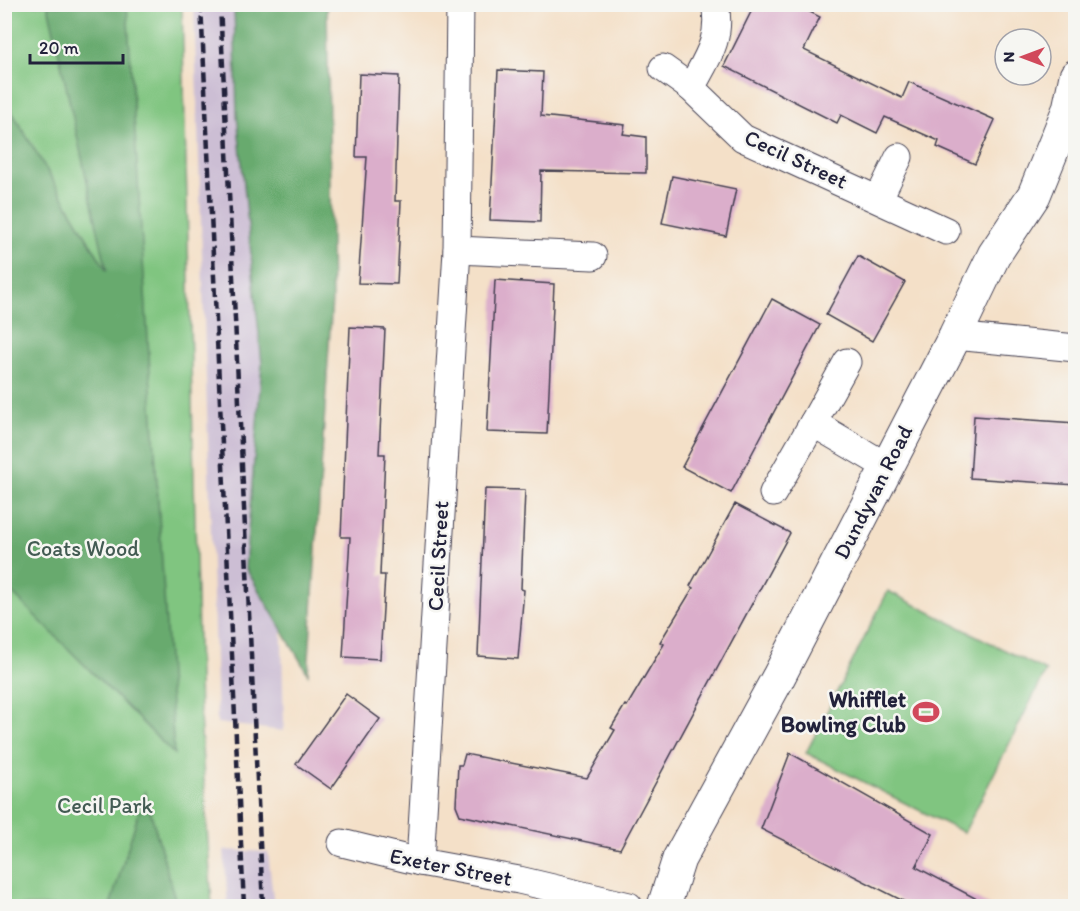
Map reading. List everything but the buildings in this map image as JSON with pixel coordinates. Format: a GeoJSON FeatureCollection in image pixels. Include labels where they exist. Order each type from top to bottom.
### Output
{"type":"FeatureCollection","features":[{"type":"Feature","properties":{"kind":"main road","name":"Dundyvan Road"},"geometry":{"type":"LineString","coordinates":[[664,906],[679,859],[778,678],[955,336],[994,255],[1066,144],[1069,109],[1076,76]]}},
{"type":"Feature","properties":{"kind":"street","name":"Cecil Street"},"geometry":{"type":"LineString","coordinates":[[420,862],[457,250],[459,4]]}},
{"type":"Feature","properties":{"kind":"street"},"geometry":{"type":"LineString","coordinates":[[691,88],[712,49],[718,30],[715,4]]}},
{"type":"Feature","properties":{"kind":"street","name":"Cecil Street"},"geometry":{"type":"LineString","coordinates":[[663,68],[691,88],[743,138],[879,198],[946,231]]}},
{"type":"Feature","properties":{"kind":"street"},"geometry":{"type":"LineString","coordinates":[[879,198],[898,157]]}},
{"type":"Feature","properties":{"kind":"street"},"geometry":{"type":"LineString","coordinates":[[457,250],[593,256]]}},
{"type":"Feature","properties":{"kind":"street"},"geometry":{"type":"LineString","coordinates":[[955,336],[1076,348]]}},
{"type":"Feature","properties":{"kind":"street"},"geometry":{"type":"LineString","coordinates":[[773,493],[847,362]]}},
{"type":"Feature","properties":{"kind":"street"},"geometry":{"type":"LineString","coordinates":[[813,423],[886,466]]}},
{"type":"Feature","properties":{"kind":"street","name":"Exeter Street"},"geometry":{"type":"LineString","coordinates":[[342,843],[420,862],[519,880],[629,906]]}},
{"type":"Feature","properties":{"kind":"shaded area"},"geometry":{"type":"Polygon","coordinates":[[[194,5],[268,5],[284,731],[217,723],[194,5]]]}},
{"type":"Feature","properties":{"kind":"shaded area"},"geometry":{"type":"Polygon","coordinates":[[[224,850],[268,852],[274,906],[228,906],[224,850]]]}},
{"type":"Feature","properties":{"kind":"green space","name":"Cecil Park"},"geometry":{"type":"Polygon","coordinates":[[[5,5],[182,5],[200,716],[212,906],[5,906],[5,5]]]}},
{"type":"Feature","properties":{"kind":"green space","name":"Coats Wood"},"geometry":{"type":"Polygon","coordinates":[[[48,5],[127,5],[174,754],[5,586],[5,100],[107,271],[48,5]]]}},
{"type":"Feature","properties":{"kind":"green space"},"geometry":{"type":"Polygon","coordinates":[[[234,5],[327,5],[332,299],[308,674],[245,567],[262,364],[237,115],[234,5]]]}},
{"type":"Feature","properties":{"kind":"green space","name":"Whifflet Bowling Club"},"geometry":{"type":"Polygon","coordinates":[[[888,591],[1046,671],[964,833],[806,753],[888,591]]]}},
{"type":"Feature","properties":{"kind":"green space"},"geometry":{"type":"Polygon","coordinates":[[[145,792],[177,906],[110,906],[145,792]]]}},
{"type":"Feature","properties":{"kind":"railway"},"geometry":{"type":"LineString","coordinates":[[201,4],[244,906]]}},
{"type":"Feature","properties":{"kind":"railway"},"geometry":{"type":"LineString","coordinates":[[220,4],[263,906]]}},
{"type":"Feature","properties":{"kind":"place","name":"Whifflet Bowling Club"},"geometry":{"type":"Point","coordinates":[926,712]}}]}
